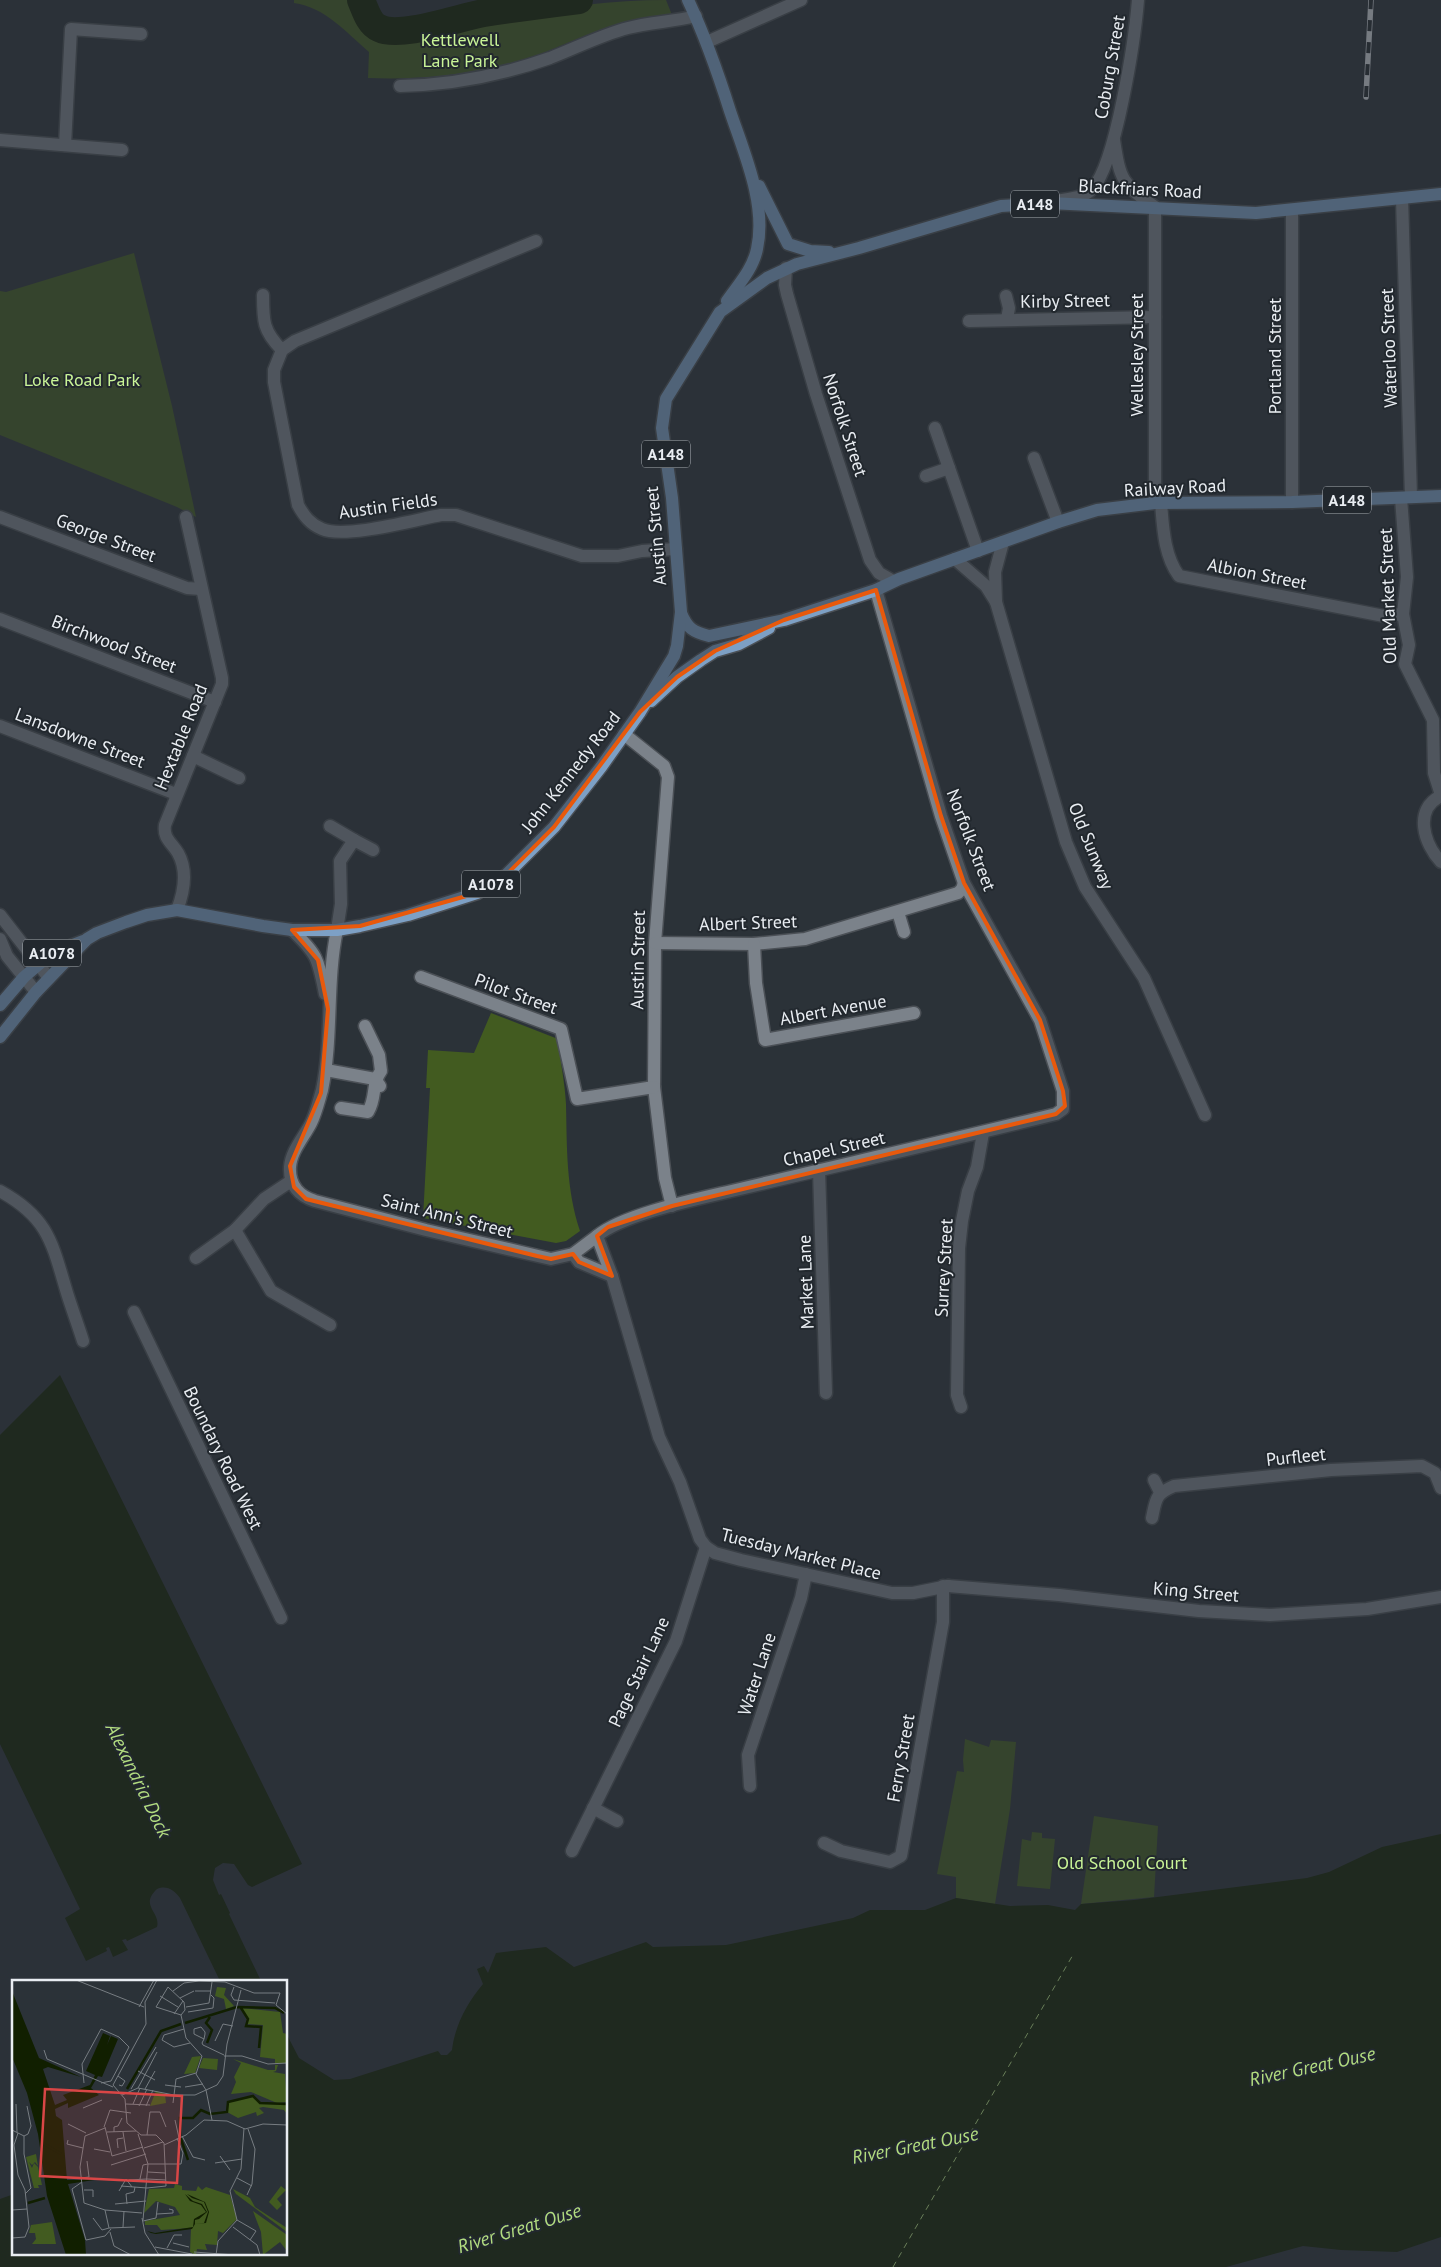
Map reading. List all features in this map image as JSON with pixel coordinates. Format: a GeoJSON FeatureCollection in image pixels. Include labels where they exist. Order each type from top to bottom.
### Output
{"type":"FeatureCollection","features":[{"type":"Feature","properties":{"kind":"main road","name":"A148"},"geometry":{"type":"LineString","coordinates":[[688,0],[707,42],[747,162],[757,203],[759,239],[757,252],[746,275],[720,312]]}},
{"type":"Feature","properties":{"kind":"main road","name":"A148"},"geometry":{"type":"LineString","coordinates":[[747,162],[788,244],[810,251],[844,252]]}},
{"type":"Feature","properties":{"kind":"main road","name":"Blackfriars Road"},"geometry":{"type":"LineString","coordinates":[[786,268],[1001,206],[1049,203],[1155,206],[1256,213],[1441,194]]}},
{"type":"Feature","properties":{"kind":"main road","name":"Austin Street"},"geometry":{"type":"LineString","coordinates":[[681,612],[672,498],[662,428],[662,415],[666,399],[720,312],[744,293],[786,268]]}},
{"type":"Feature","properties":{"kind":"main road","name":"Railway Road"},"geometry":{"type":"LineString","coordinates":[[893,581],[1097,510],[1158,503],[1292,502],[1441,496]]}},
{"type":"Feature","properties":{"kind":"main road","name":"John Kennedy Road"},"geometry":{"type":"LineString","coordinates":[[681,612],[686,626],[708,636],[784,620],[876,590],[893,581]]}},
{"type":"Feature","properties":{"kind":"main road","name":"John Kennedy Road"},"geometry":{"type":"LineString","coordinates":[[36,992],[87,939],[97,933],[147,916],[177,910],[292,930],[337,930],[444,905],[477,893],[506,876],[554,826],[640,712],[674,656],[678,646],[681,612]]}},
{"type":"Feature","properties":{"kind":"main road","name":"John Kennedy Road"},"geometry":{"type":"LineString","coordinates":[[640,712],[677,677],[715,651],[739,644],[784,620]]}},
{"type":"Feature","properties":{"kind":"main road","name":"A1078"},"geometry":{"type":"LineString","coordinates":[[0,1005],[24,977],[52,953],[87,939]]}},
{"type":"Feature","properties":{"kind":"main road","name":"A1078"},"geometry":{"type":"LineString","coordinates":[[0,1037],[36,992]]}},
{"type":"Feature","properties":{"kind":"street"},"geometry":{"type":"LineString","coordinates":[[707,42],[801,0]]}},
{"type":"Feature","properties":{"kind":"street","name":"Coburg Street"},"geometry":{"type":"LineString","coordinates":[[1049,203],[1085,196],[1094,188],[1114,140],[1138,0]]}},
{"type":"Feature","properties":{"kind":"street"},"geometry":{"type":"LineString","coordinates":[[400,86],[428,86],[515,70],[627,28],[677,21],[696,16]]}},
{"type":"Feature","properties":{"kind":"street"},"geometry":{"type":"LineString","coordinates":[[65,145],[71,29],[141,34]]}},
{"type":"Feature","properties":{"kind":"street"},"geometry":{"type":"LineString","coordinates":[[0,140],[122,150]]}},
{"type":"Feature","properties":{"kind":"street","name":"Coburg Street"},"geometry":{"type":"LineString","coordinates":[[1114,140],[1119,172],[1126,183],[1155,206]]}},
{"type":"Feature","properties":{"kind":"street","name":"Waterloo Street"},"geometry":{"type":"LineString","coordinates":[[1402,198],[1406,497]]}},
{"type":"Feature","properties":{"kind":"street","name":"Wellesley Street"},"geometry":{"type":"LineString","coordinates":[[1155,206],[1154,317],[1158,503]]}},
{"type":"Feature","properties":{"kind":"street","name":"Portland Street"},"geometry":{"type":"LineString","coordinates":[[1292,210],[1292,502]]}},
{"type":"Feature","properties":{"kind":"street"},"geometry":{"type":"LineString","coordinates":[[263,295],[263,324],[275,343],[282,350],[295,341],[536,241]]}},
{"type":"Feature","properties":{"kind":"street","name":"Norfolk Street"},"geometry":{"type":"LineString","coordinates":[[786,268],[785,285],[787,294],[816,394],[870,560],[879,573],[893,581]]}},
{"type":"Feature","properties":{"kind":"street","name":"Kirby Street"},"geometry":{"type":"LineString","coordinates":[[1006,296],[1009,308],[1007,319]]}},
{"type":"Feature","properties":{"kind":"street","name":"Kirby Street"},"geometry":{"type":"LineString","coordinates":[[969,321],[1154,317]]}},
{"type":"Feature","properties":{"kind":"street","name":"Austin Fields"},"geometry":{"type":"LineString","coordinates":[[282,350],[274,370],[274,382],[294,492],[305,517],[323,529],[340,533],[441,515],[456,515],[582,556],[618,556],[642,551],[676,549]]}},
{"type":"Feature","properties":{"kind":"street"},"geometry":{"type":"LineString","coordinates":[[935,428],[978,551]]}},
{"type":"Feature","properties":{"kind":"street"},"geometry":{"type":"LineString","coordinates":[[1034,458],[1058,522]]}},
{"type":"Feature","properties":{"kind":"street"},"geometry":{"type":"LineString","coordinates":[[926,476],[949,468]]}},
{"type":"Feature","properties":{"kind":"street","name":"Old Market Street"},"geometry":{"type":"LineString","coordinates":[[1406,497],[1407,577],[1403,614],[1410,646],[1405,664],[1433,720],[1434,773],[1441,796]]}},
{"type":"Feature","properties":{"kind":"street","name":"Albion Street"},"geometry":{"type":"LineString","coordinates":[[1158,503],[1167,549],[1179,576],[1384,616],[1403,614]]}},
{"type":"Feature","properties":{"kind":"street","name":"George Street"},"geometry":{"type":"LineString","coordinates":[[0,517],[187,588],[201,590]]}},
{"type":"Feature","properties":{"kind":"street","name":"Hextable Road"},"geometry":{"type":"LineString","coordinates":[[177,910],[184,892],[184,878],[180,858],[166,839],[164,831],[176,794],[215,702],[222,678],[186,518]]}},
{"type":"Feature","properties":{"kind":"street","name":"Old Sunway"},"geometry":{"type":"LineString","coordinates":[[1003,542],[995,572],[996,602],[1066,842],[1085,887],[1144,978],[1205,1115]]}},
{"type":"Feature","properties":{"kind":"street","name":"Old Sunway"},"geometry":{"type":"LineString","coordinates":[[955,559],[986,586],[996,602]]}},
{"type":"Feature","properties":{"kind":"street","name":"Norfolk Street"},"geometry":{"type":"LineString","coordinates":[[876,590],[940,816],[964,883],[1040,1020],[1064,1091]]}},
{"type":"Feature","properties":{"kind":"street","name":"Birchwood Street"},"geometry":{"type":"LineString","coordinates":[[0,619],[215,702]]}},
{"type":"Feature","properties":{"kind":"street","name":"Lansdowne Street"},"geometry":{"type":"LineString","coordinates":[[0,726],[176,794]]}},
{"type":"Feature","properties":{"kind":"street","name":"Austin Street"},"geometry":{"type":"LineString","coordinates":[[624,734],[664,766],[668,777],[655,943],[654,1088],[665,1178],[672,1206]]}},
{"type":"Feature","properties":{"kind":"street"},"geometry":{"type":"LineString","coordinates":[[193,756],[238,778]]}},
{"type":"Feature","properties":{"kind":"street"},"geometry":{"type":"LineString","coordinates":[[1441,796],[1432,800],[1424,818],[1428,845],[1441,862]]}},
{"type":"Feature","properties":{"kind":"street"},"geometry":{"type":"LineString","coordinates":[[330,826],[373,850]]}},
{"type":"Feature","properties":{"kind":"street"},"geometry":{"type":"LineString","coordinates":[[196,1258],[235,1230],[264,1199],[291,1181],[290,1166],[292,1157],[313,1120],[326,1070],[328,1009],[333,951],[341,904],[340,861],[354,840]]}},
{"type":"Feature","properties":{"kind":"street","name":"Albert Street"},"geometry":{"type":"LineString","coordinates":[[655,943],[754,944],[805,939],[958,893],[964,883]]}},
{"type":"Feature","properties":{"kind":"street"},"geometry":{"type":"LineString","coordinates":[[898,912],[904,932]]}},
{"type":"Feature","properties":{"kind":"street"},"geometry":{"type":"LineString","coordinates":[[0,915],[49,978]]}},
{"type":"Feature","properties":{"kind":"street"},"geometry":{"type":"LineString","coordinates":[[292,930],[309,946],[318,960],[328,1009]]}},
{"type":"Feature","properties":{"kind":"street"},"geometry":{"type":"LineString","coordinates":[[0,939],[7,956],[36,992]]}},
{"type":"Feature","properties":{"kind":"street","name":"Albert Avenue"},"geometry":{"type":"LineString","coordinates":[[754,944],[756,983],[765,1040],[914,1013]]}},
{"type":"Feature","properties":{"kind":"street","name":"Pilot Street"},"geometry":{"type":"LineString","coordinates":[[421,977],[561,1029],[577,1099],[654,1088]]}},
{"type":"Feature","properties":{"kind":"street"},"geometry":{"type":"LineString","coordinates":[[341,1108],[368,1112],[374,1102],[377,1082],[382,1071],[379,1055],[365,1026]]}},
{"type":"Feature","properties":{"kind":"street"},"geometry":{"type":"LineString","coordinates":[[326,1070],[377,1082]]}},
{"type":"Feature","properties":{"kind":"street","name":"Chapel Street"},"geometry":{"type":"LineString","coordinates":[[598,1236],[608,1227],[672,1206],[983,1133],[1060,1112],[1064,1106],[1064,1091]]}},
{"type":"Feature","properties":{"kind":"street","name":"Surrey Street"},"geometry":{"type":"LineString","coordinates":[[961,1407],[957,1395],[959,1248],[968,1191],[977,1166],[983,1133]]}},
{"type":"Feature","properties":{"kind":"street","name":"Market Lane"},"geometry":{"type":"LineString","coordinates":[[819,1170],[826,1393]]}},
{"type":"Feature","properties":{"kind":"street","name":"Saint Ann's Street"},"geometry":{"type":"LineString","coordinates":[[291,1181],[299,1193],[306,1199],[544,1258],[551,1259],[573,1254],[598,1236]]}},
{"type":"Feature","properties":{"kind":"street"},"geometry":{"type":"LineString","coordinates":[[0,1191],[21,1203],[41,1224],[55,1249],[67,1294],[83,1341]]}},
{"type":"Feature","properties":{"kind":"street"},"geometry":{"type":"LineString","coordinates":[[235,1230],[272,1291],[330,1325]]}},
{"type":"Feature","properties":{"kind":"street","name":"Tuesday Market Place"},"geometry":{"type":"LineString","coordinates":[[598,1236],[612,1276],[659,1437],[680,1482],[700,1538],[706,1547],[715,1553],[892,1594],[913,1593],[945,1586]]}},
{"type":"Feature","properties":{"kind":"street"},"geometry":{"type":"LineString","coordinates":[[573,1254],[579,1262],[612,1276]]}},
{"type":"Feature","properties":{"kind":"street","name":"Boundary Road West"},"geometry":{"type":"LineString","coordinates":[[134,1312],[280,1618]]}},
{"type":"Feature","properties":{"kind":"street","name":"Purfleet"},"geometry":{"type":"LineString","coordinates":[[1160,1492],[1174,1486],[1331,1470],[1422,1466],[1439,1478],[1441,1488]]}},
{"type":"Feature","properties":{"kind":"street"},"geometry":{"type":"LineString","coordinates":[[1152,1518],[1156,1498],[1160,1492],[1154,1480]]}},
{"type":"Feature","properties":{"kind":"street","name":"Page Stair Lane"},"geometry":{"type":"LineString","coordinates":[[572,1851],[676,1641],[706,1547]]}},
{"type":"Feature","properties":{"kind":"street","name":"Water Lane"},"geometry":{"type":"LineString","coordinates":[[750,1786],[748,1755],[801,1598],[806,1574]]}},
{"type":"Feature","properties":{"kind":"street","name":"King Street"},"geometry":{"type":"LineString","coordinates":[[945,1586],[1059,1596],[1199,1612],[1270,1615],[1367,1609],[1441,1597]]}},
{"type":"Feature","properties":{"kind":"street","name":"Ferry Street"},"geometry":{"type":"LineString","coordinates":[[824,1843],[841,1851],[890,1862],[901,1856],[943,1622],[945,1586]]}},
{"type":"Feature","properties":{"kind":"street"},"geometry":{"type":"LineString","coordinates":[[593,1808],[617,1821]]}},
{"type":"Feature","properties":{"kind":"highlighted area"},"geometry":{"type":"Polygon","coordinates":[[[876,590],[941,816],[964,883],[1040,1020],[1063,1091],[1065,1106],[1056,1114],[672,1206],[608,1227],[597,1236],[612,1276],[579,1262],[573,1254],[551,1259],[306,1199],[294,1187],[290,1166],[321,1093],[328,1009],[318,960],[292,930],[360,926],[477,893],[505,876],[554,827],[640,712],[677,677],[715,651],[784,620],[876,590]]]}},
{"type":"Feature","properties":{"kind":"green space","name":"Kettlewell Lane Park"},"geometry":{"type":"Polygon","coordinates":[[[294,0],[354,0],[362,17],[374,31],[385,36],[398,37],[425,35],[491,19],[534,12],[644,0],[666,0],[672,15],[609,27],[526,59],[487,69],[428,77],[368,78],[369,52],[326,15],[305,5],[294,3],[294,0]]]}},
{"type":"Feature","properties":{"kind":"green space","name":"Loke Road Park"},"geometry":{"type":"Polygon","coordinates":[[[134,253],[172,406],[196,517],[177,507],[0,435],[0,291],[6,292],[134,253]]]}},
{"type":"Feature","properties":{"kind":"green space"},"geometry":{"type":"Polygon","coordinates":[[[491,1013],[558,1039],[565,1096],[570,1184],[575,1215],[580,1231],[566,1241],[556,1243],[423,1218],[430,1088],[426,1088],[428,1050],[474,1053],[491,1013]]]}},
{"type":"Feature","properties":{"kind":"green space"},"geometry":{"type":"Polygon","coordinates":[[[965,1739],[989,1747],[991,1740],[1016,1742],[1010,1809],[995,1904],[956,1898],[956,1877],[937,1874],[957,1771],[964,1772],[965,1739]]]}},
{"type":"Feature","properties":{"kind":"green space","name":"Old School Court"},"geometry":{"type":"Polygon","coordinates":[[[1094,1816],[1158,1826],[1154,1897],[1081,1904],[1094,1816]]]}},
{"type":"Feature","properties":{"kind":"green space"},"geometry":{"type":"Polygon","coordinates":[[[1032,1832],[1042,1833],[1042,1838],[1055,1839],[1050,1889],[1017,1886],[1022,1839],[1031,1841],[1032,1832]]]}},
{"type":"Feature","properties":{"kind":"water","name":"Alexandria Dock"},"geometry":{"type":"Polygon","coordinates":[[[60,1375],[302,1864],[252,1887],[248,1885],[234,1864],[223,1863],[215,1868],[213,1880],[219,1895],[221,1894],[261,1980],[220,1980],[180,1898],[167,1888],[157,1889],[150,1900],[150,1905],[156,1917],[157,1927],[127,1941],[126,1939],[122,1940],[128,1950],[113,1957],[109,1947],[106,1948],[107,1951],[86,1961],[65,1918],[80,1909],[0,1744],[0,1435],[60,1375]]]}},
{"type":"Feature","properties":{"kind":"water","name":"River Great Ouse"},"geometry":{"type":"Polygon","coordinates":[[[1441,1834],[1441,2237],[1397,2252],[1341,2250],[1303,2246],[1226,2267],[0,2267],[0,2199],[12,2195],[12,2254],[288,2254],[288,2037],[299,2058],[334,2080],[350,2079],[438,2051],[441,2055],[447,2055],[452,2050],[456,2032],[463,2015],[483,1984],[477,1969],[484,1966],[488,1973],[496,1953],[546,1947],[574,1967],[646,1942],[653,1947],[726,1945],[853,1918],[870,1910],[925,1910],[956,1898],[1010,1906],[1048,1905],[1075,1910],[1081,1904],[1134,1900],[1307,1878],[1329,1872],[1382,1847],[1441,1834]]]}},
{"type":"Feature","properties":{"kind":"waterway"},"geometry":{"type":"LineString","coordinates":[[361,0],[373,23],[379,28],[389,31],[415,29],[484,13],[579,0]]}},
{"type":"Feature","properties":{"kind":"ferry route"},"geometry":{"type":"LineString","coordinates":[[893,2267],[1074,1953]]}},
{"type":"Feature","properties":{"kind":"railway"},"geometry":{"type":"LineString","coordinates":[[1366,97],[1371,0]]}}]}
